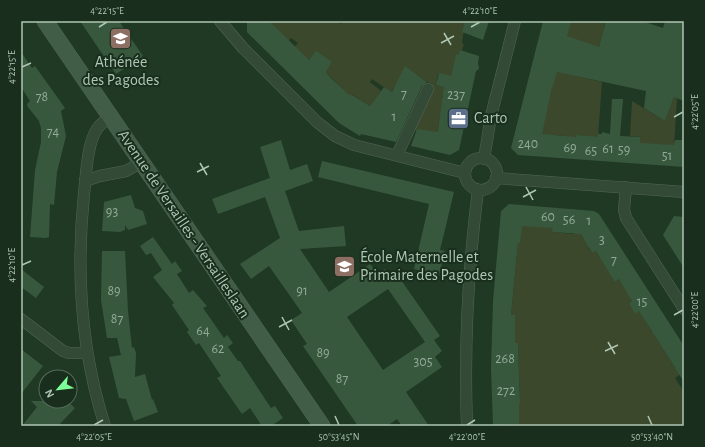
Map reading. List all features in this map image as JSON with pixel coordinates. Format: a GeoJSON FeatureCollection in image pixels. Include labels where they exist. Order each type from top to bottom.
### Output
{"type":"FeatureCollection","features":[{"type":"Feature","properties":{"kind":"street","name":"Avenue de Versailles - Versailleslaan"},"geometry":{"type":"LineString","coordinates":[[45,21],[322,426]]}},
{"type":"Feature","properties":{"kind":"street"},"geometry":{"type":"LineString","coordinates":[[484,159],[491,116],[516,21]]}},
{"type":"Feature","properties":{"kind":"street"},"geometry":{"type":"LineString","coordinates":[[224,23],[317,122],[335,136],[354,144],[465,173]]}},
{"type":"Feature","properties":{"kind":"street"},"geometry":{"type":"LineString","coordinates":[[397,155],[428,89]]}},
{"type":"Feature","properties":{"kind":"street"},"geometry":{"type":"LineString","coordinates":[[104,426],[95,391],[88,353],[81,301],[80,263],[81,225],[85,182],[94,136],[98,128],[110,117]]}},
{"type":"Feature","properties":{"kind":"street"},"geometry":{"type":"LineString","coordinates":[[478,159],[484,159],[494,166],[496,178],[490,187],[478,190],[469,184],[465,173],[469,164],[478,159]]}},
{"type":"Feature","properties":{"kind":"street"},"geometry":{"type":"LineString","coordinates":[[85,182],[100,176],[126,171],[142,162]]}},
{"type":"Feature","properties":{"kind":"street"},"geometry":{"type":"LineString","coordinates":[[496,178],[684,192]]}},
{"type":"Feature","properties":{"kind":"street"},"geometry":{"type":"LineString","coordinates":[[626,187],[624,210],[626,218],[684,309]]}},
{"type":"Feature","properties":{"kind":"street"},"geometry":{"type":"LineString","coordinates":[[467,426],[466,333],[470,266],[478,190]]}},
{"type":"Feature","properties":{"kind":"street"},"geometry":{"type":"LineString","coordinates":[[21,319],[63,351],[69,353],[88,353]]}},
{"type":"Feature","properties":{"kind":"green space"},"geometry":{"type":"Polygon","coordinates":[[[268,21],[337,21],[341,24],[343,21],[465,21],[462,43],[464,44],[458,55],[456,54],[451,77],[438,74],[436,85],[447,88],[442,97],[444,98],[436,140],[424,132],[414,130],[432,84],[416,74],[396,85],[391,92],[372,79],[370,82],[381,91],[368,109],[370,106],[353,95],[350,97],[326,72],[332,62],[328,60],[311,58],[309,60],[292,49],[298,43],[291,38],[288,41],[268,21]]]}},
{"type":"Feature","properties":{"kind":"green space"},"geometry":{"type":"Polygon","coordinates":[[[572,21],[606,21],[599,47],[568,74],[602,82],[598,138],[576,135],[576,138],[565,138],[565,136],[555,135],[554,137],[531,132],[544,124],[548,86],[553,87],[562,50],[572,21]]]}},
{"type":"Feature","properties":{"kind":"green space"},"geometry":{"type":"Polygon","coordinates":[[[674,97],[677,98],[674,147],[662,146],[662,144],[657,144],[656,147],[640,144],[640,137],[630,136],[632,101],[665,121],[674,97]]]}},
{"type":"Feature","properties":{"kind":"green space"},"geometry":{"type":"Polygon","coordinates":[[[520,223],[553,228],[553,232],[573,234],[579,231],[584,239],[592,245],[588,248],[592,253],[596,251],[598,255],[600,254],[615,282],[619,279],[634,300],[629,303],[635,313],[642,309],[646,322],[652,332],[655,331],[656,338],[675,368],[684,372],[675,378],[684,392],[684,426],[509,426],[520,400],[518,343],[510,343],[515,339],[515,315],[511,315],[520,223]]]}},
{"type":"Feature","properties":{"kind":"building"},"geometry":{"type":"Polygon","coordinates":[[[80,21],[119,21],[143,56],[116,74],[80,21]]]}},
{"type":"Feature","properties":{"kind":"building"},"geometry":{"type":"Polygon","coordinates":[[[247,21],[269,21],[309,60],[316,51],[332,62],[326,72],[331,78],[348,94],[370,106],[384,87],[392,92],[405,66],[427,82],[422,86],[396,142],[361,134],[360,136],[339,123],[247,32],[247,21]]]}},
{"type":"Feature","properties":{"kind":"building"},"geometry":{"type":"Polygon","coordinates":[[[465,21],[489,21],[483,40],[462,32],[465,21]]]}},
{"type":"Feature","properties":{"kind":"building"},"geometry":{"type":"Polygon","coordinates":[[[543,21],[572,21],[567,36],[599,47],[606,21],[642,21],[663,28],[665,21],[684,21],[684,101],[674,97],[665,121],[644,108],[646,91],[557,72],[552,87],[542,134],[598,137],[598,134],[602,134],[602,132],[610,134],[612,99],[623,99],[620,136],[640,137],[640,143],[674,145],[675,140],[684,140],[684,167],[518,155],[511,148],[543,21]]]}},
{"type":"Feature","properties":{"kind":"building"},"geometry":{"type":"Polygon","coordinates":[[[460,50],[479,56],[479,69],[476,71],[459,150],[450,155],[411,146],[417,129],[438,131],[444,87],[436,85],[439,73],[451,76],[456,54],[458,55],[460,50]]]}},
{"type":"Feature","properties":{"kind":"building"},"geometry":{"type":"Polygon","coordinates":[[[21,52],[32,68],[35,66],[65,108],[61,111],[66,136],[57,172],[54,205],[50,204],[49,237],[46,238],[30,237],[35,170],[41,142],[41,128],[39,121],[28,107],[27,104],[30,101],[21,87],[21,52]]]}},
{"type":"Feature","properties":{"kind":"building"},"geometry":{"type":"Polygon","coordinates":[[[281,140],[290,170],[307,164],[313,181],[285,191],[299,231],[344,226],[346,246],[300,249],[329,292],[370,264],[378,274],[385,269],[393,281],[399,277],[440,336],[434,340],[442,351],[435,357],[442,367],[406,392],[429,426],[402,426],[397,419],[387,426],[358,426],[303,346],[307,344],[291,320],[302,313],[269,266],[251,279],[240,264],[280,238],[265,197],[218,214],[212,199],[270,178],[260,147],[281,140]],[[388,289],[347,317],[383,370],[425,342],[388,289]]]}},
{"type":"Feature","properties":{"kind":"building"},"geometry":{"type":"Polygon","coordinates":[[[322,161],[454,192],[440,250],[445,251],[439,275],[414,269],[429,204],[318,177],[322,161]]]}},
{"type":"Feature","properties":{"kind":"building"},"geometry":{"type":"Polygon","coordinates":[[[131,195],[135,208],[143,211],[147,224],[128,230],[125,225],[125,230],[120,232],[102,231],[104,202],[131,195]]]}},
{"type":"Feature","properties":{"kind":"building"},"geometry":{"type":"Polygon","coordinates":[[[509,204],[594,211],[599,214],[684,346],[684,382],[639,311],[635,314],[629,303],[632,301],[619,279],[615,282],[596,251],[592,253],[581,234],[552,232],[553,228],[522,226],[520,243],[518,243],[511,315],[515,315],[515,343],[518,343],[520,403],[519,424],[493,426],[491,368],[493,301],[501,211],[509,204]]]}},
{"type":"Feature","properties":{"kind":"building"},"geometry":{"type":"Polygon","coordinates":[[[674,216],[684,217],[684,268],[663,235],[674,216]]]}},
{"type":"Feature","properties":{"kind":"building"},"geometry":{"type":"Polygon","coordinates":[[[153,237],[172,264],[175,261],[182,271],[177,274],[189,293],[193,290],[207,306],[203,308],[224,338],[227,335],[233,343],[228,347],[238,361],[240,361],[271,408],[275,406],[283,418],[271,426],[262,426],[250,408],[242,414],[217,378],[221,376],[199,343],[196,345],[187,332],[189,330],[172,305],[174,303],[153,277],[162,270],[151,253],[146,255],[140,246],[153,237]]]}},
{"type":"Feature","properties":{"kind":"building"},"geometry":{"type":"Polygon","coordinates":[[[102,251],[125,251],[128,311],[132,348],[134,347],[136,353],[135,377],[145,374],[152,400],[153,399],[158,412],[134,421],[126,399],[119,398],[109,357],[121,355],[117,338],[107,338],[101,300],[102,251]]]}},
{"type":"Feature","properties":{"kind":"building"},"geometry":{"type":"Polygon","coordinates":[[[21,269],[44,287],[36,298],[21,287],[21,269]]]}},
{"type":"Feature","properties":{"kind":"building"},"geometry":{"type":"Polygon","coordinates":[[[21,349],[43,366],[41,369],[38,369],[38,372],[21,394],[21,349]]]}},
{"type":"Feature","properties":{"kind":"building"},"geometry":{"type":"Polygon","coordinates":[[[31,401],[38,401],[38,409],[74,409],[58,426],[22,426],[37,407],[31,401]]]}},
{"type":"Feature","properties":{"kind":"place","name":"Athénée des Pagodes"},"geometry":{"type":"Point","coordinates":[121,38]}},
{"type":"Feature","properties":{"kind":"place","name":"Carto"},"geometry":{"type":"Point","coordinates":[459,118]}},
{"type":"Feature","properties":{"kind":"place","name":"École Maternelle et Primaire des Pagodes"},"geometry":{"type":"Point","coordinates":[344,266]}}]}
